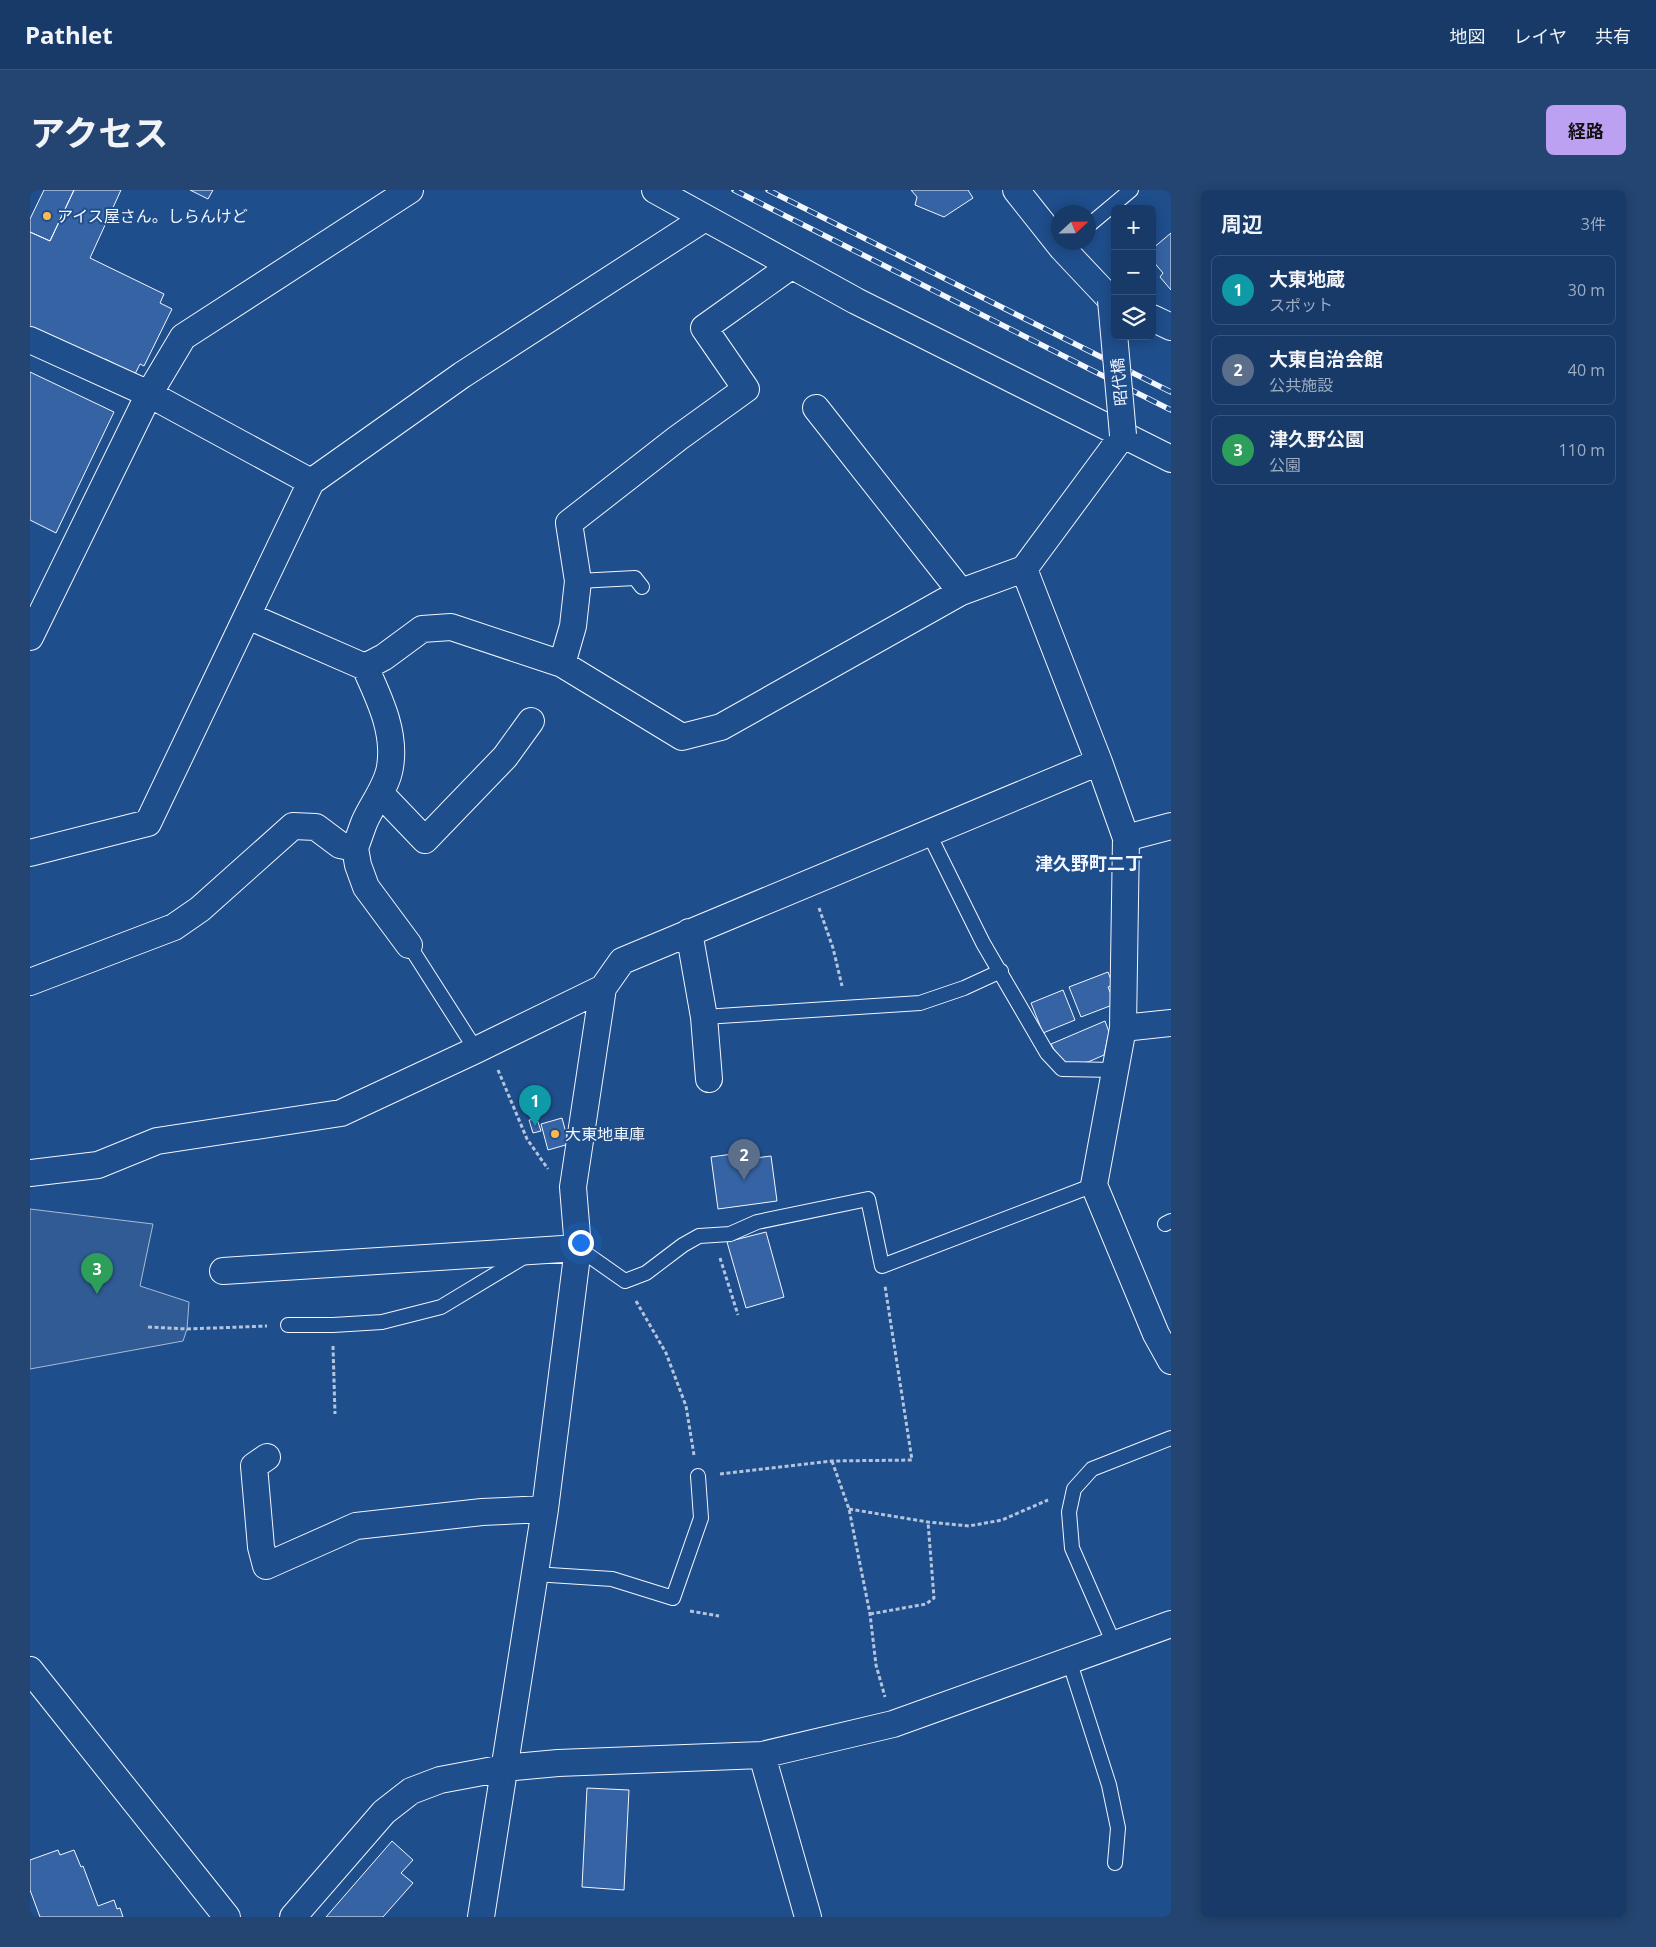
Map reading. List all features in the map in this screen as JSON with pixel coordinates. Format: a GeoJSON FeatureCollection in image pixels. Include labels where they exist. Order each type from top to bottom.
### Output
{"type":"FeatureCollection","features":[{"type":"Feature","properties":{"kind":"street"},"geometry":{"type":"LineString","coordinates":[[30,637],[149,394],[182,337],[410,190]]}},
{"type":"Feature","properties":{"kind":"street"},"geometry":{"type":"LineString","coordinates":[[655,190],[856,301],[1171,459]]}},
{"type":"Feature","properties":{"kind":"street"},"geometry":{"type":"LineString","coordinates":[[1016,190],[1051,229]]}},
{"type":"Feature","properties":{"kind":"street"},"geometry":{"type":"LineString","coordinates":[[30,853],[148,823],[312,482],[462,375],[705,218]]}},
{"type":"Feature","properties":{"kind":"street"},"geometry":{"type":"LineString","coordinates":[[1069,250],[1111,299]]}},
{"type":"Feature","properties":{"kind":"street"},"geometry":{"type":"LineString","coordinates":[[562,664],[573,626],[578,581],[570,524],[678,438],[746,389],[704,328],[792,266]]}},
{"type":"Feature","properties":{"kind":"street"},"geometry":{"type":"LineString","coordinates":[[30,340],[149,394],[312,482]]}},
{"type":"Feature","properties":{"kind":"street","name":"昭代橋"},"geometry":{"type":"LineString","coordinates":[[1116,340],[1123,435]]}},
{"type":"Feature","properties":{"kind":"street"},"geometry":{"type":"LineString","coordinates":[[816,408],[961,592]]}},
{"type":"Feature","properties":{"kind":"street"},"geometry":{"type":"LineString","coordinates":[[365,667],[384,657],[422,629],[451,626],[562,664],[682,737],[721,727],[961,592],[1024,569],[1123,435]]}},
{"type":"Feature","properties":{"kind":"street"},"geometry":{"type":"LineString","coordinates":[[1024,569],[1099,762],[1126,838],[1123,1028],[1094,1185],[1156,1334],[1171,1361]]}},
{"type":"Feature","properties":{"kind":"street"},"geometry":{"type":"LineString","coordinates":[[248,616],[365,667],[383,707],[391,742],[390,768],[365,822],[356,848],[358,865],[366,887],[409,945]]}},
{"type":"Feature","properties":{"kind":"street"},"geometry":{"type":"LineString","coordinates":[[380,793],[425,840],[505,757],[531,721]]}},
{"type":"Feature","properties":{"kind":"street"},"geometry":{"type":"LineString","coordinates":[[30,1173],[98,1165],[157,1141],[341,1113],[481,1048],[602,988],[622,961],[1099,762]]}},
{"type":"Feature","properties":{"kind":"street"},"geometry":{"type":"LineString","coordinates":[[30,982],[174,927],[200,909],[294,826],[316,827],[340,845],[356,848]]}},
{"type":"Feature","properties":{"kind":"street"},"geometry":{"type":"LineString","coordinates":[[1126,838],[1171,826]]}},
{"type":"Feature","properties":{"kind":"street"},"geometry":{"type":"LineString","coordinates":[[689,932],[704,1017],[709,1079]]}},
{"type":"Feature","properties":{"kind":"street"},"geometry":{"type":"LineString","coordinates":[[481,1917],[545,1509],[578,1248],[573,1187],[602,988]]}},
{"type":"Feature","properties":{"kind":"street"},"geometry":{"type":"LineString","coordinates":[[1123,1028],[1171,1023]]}},
{"type":"Feature","properties":{"kind":"street"},"geometry":{"type":"LineString","coordinates":[[223,1271],[578,1248]]}},
{"type":"Feature","properties":{"kind":"street"},"geometry":{"type":"LineString","coordinates":[[267,1457],[254,1466],[260,1547],[266,1566],[356,1526],[482,1512],[545,1509]]}},
{"type":"Feature","properties":{"kind":"street"},"geometry":{"type":"LineString","coordinates":[[293,1917],[384,1812],[411,1790],[440,1780],[504,1768],[558,1763],[762,1755],[893,1724],[1171,1624]]}},
{"type":"Feature","properties":{"kind":"street"},"geometry":{"type":"LineString","coordinates":[[30,1670],[227,1917]]}},
{"type":"Feature","properties":{"kind":"street"},"geometry":{"type":"LineString","coordinates":[[762,1755],[808,1917]]}},
{"type":"Feature","properties":{"kind":"lane"},"geometry":{"type":"LineString","coordinates":[[1096,219],[1131,190]]}},
{"type":"Feature","properties":{"kind":"lane"},"geometry":{"type":"LineString","coordinates":[[578,581],[636,578],[642,587]]}},
{"type":"Feature","properties":{"kind":"lane"},"geometry":{"type":"LineString","coordinates":[[928,832],[983,942],[1047,1053],[1062,1069],[1115,1070]]}},
{"type":"Feature","properties":{"kind":"lane"},"geometry":{"type":"LineString","coordinates":[[409,945],[481,1048]]}},
{"type":"Feature","properties":{"kind":"lane"},"geometry":{"type":"LineString","coordinates":[[704,1017],[920,1003],[964,988],[1001,971]]}},
{"type":"Feature","properties":{"kind":"lane"},"geometry":{"type":"LineString","coordinates":[[578,1248],[625,1281],[646,1273],[683,1245],[700,1236],[730,1234],[757,1222],[868,1199],[882,1266],[1094,1185]]}},
{"type":"Feature","properties":{"kind":"lane"},"geometry":{"type":"LineString","coordinates":[[288,1325],[382,1322],[442,1307],[534,1251]]}},
{"type":"Feature","properties":{"kind":"lane"},"geometry":{"type":"LineString","coordinates":[[1114,1644],[1072,1548],[1069,1512],[1074,1489],[1092,1469],[1171,1438]]}},
{"type":"Feature","properties":{"kind":"lane"},"geometry":{"type":"LineString","coordinates":[[534,1574],[612,1579],[673,1598],[700,1518],[698,1476]]}},
{"type":"Feature","properties":{"kind":"lane"},"geometry":{"type":"LineString","coordinates":[[1069,1660],[1109,1785],[1118,1828],[1115,1863]]}},
{"type":"Feature","properties":{"kind":"path"},"geometry":{"type":"LineString","coordinates":[[810,882],[834,948],[847,1008]]}},
{"type":"Feature","properties":{"kind":"path"},"geometry":{"type":"LineString","coordinates":[[481,1048],[505,1084],[527,1139],[546,1168],[573,1187]]}},
{"type":"Feature","properties":{"kind":"path"},"geometry":{"type":"LineString","coordinates":[[714,1235],[738,1315]]}},
{"type":"Feature","properties":{"kind":"path"},"geometry":{"type":"LineString","coordinates":[[625,1281],[666,1353],[686,1406],[698,1476],[832,1461],[912,1460],[882,1266]]}},
{"type":"Feature","properties":{"kind":"path"},"geometry":{"type":"LineString","coordinates":[[148,1327],[187,1329],[288,1325]]}},
{"type":"Feature","properties":{"kind":"path"},"geometry":{"type":"LineString","coordinates":[[332,1325],[335,1414]]}},
{"type":"Feature","properties":{"kind":"path"},"geometry":{"type":"LineString","coordinates":[[832,1461],[849,1509],[870,1614],[876,1665],[893,1724]]}},
{"type":"Feature","properties":{"kind":"path"},"geometry":{"type":"LineString","coordinates":[[849,1509],[928,1522],[969,1526],[1002,1520],[1074,1489]]}},
{"type":"Feature","properties":{"kind":"path"},"geometry":{"type":"LineString","coordinates":[[870,1614],[926,1604],[934,1598],[928,1522]]}},
{"type":"Feature","properties":{"kind":"path"},"geometry":{"type":"LineString","coordinates":[[673,1598],[684,1610],[719,1616]]}},
{"type":"Feature","properties":{"kind":"shaded area"},"geometry":{"type":"Polygon","coordinates":[[[30,1209],[153,1224],[140,1286],[189,1302],[187,1329],[183,1341],[30,1369],[30,1209]]]}},
{"type":"Feature","properties":{"kind":"building"},"geometry":{"type":"Polygon","coordinates":[[[44,190],[74,190],[50,241],[30,232],[30,219],[44,190]]]}},
{"type":"Feature","properties":{"kind":"building"},"geometry":{"type":"Polygon","coordinates":[[[74,190],[121,190],[90,258],[164,294],[160,303],[172,309],[144,366],[140,364],[135,374],[105,359],[103,362],[30,327],[30,232],[50,241],[74,190]]]}},
{"type":"Feature","properties":{"kind":"building"},"geometry":{"type":"Polygon","coordinates":[[[190,190],[213,190],[208,199],[190,190]]]}},
{"type":"Feature","properties":{"kind":"building"},"geometry":{"type":"Polygon","coordinates":[[[911,190],[968,190],[973,198],[944,217],[915,205],[917,197],[911,190]]]}},
{"type":"Feature","properties":{"kind":"building"},"geometry":{"type":"Polygon","coordinates":[[[1171,233],[1171,290],[1160,277],[1163,273],[1156,265],[1156,246],[1171,233]]]}},
{"type":"Feature","properties":{"kind":"building"},"geometry":{"type":"Polygon","coordinates":[[[30,372],[114,412],[56,533],[30,520],[30,372]]]}},
{"type":"Feature","properties":{"kind":"building"},"geometry":{"type":"Polygon","coordinates":[[[1108,972],[1113,985],[1108,987],[1115,1004],[1081,1017],[1069,987],[1108,972]]]}},
{"type":"Feature","properties":{"kind":"building"},"geometry":{"type":"Polygon","coordinates":[[[1063,990],[1075,1020],[1043,1033],[1031,1003],[1063,990]]]}},
{"type":"Feature","properties":{"kind":"building"},"geometry":{"type":"Polygon","coordinates":[[[1105,1021],[1109,1032],[1104,1055],[1088,1062],[1062,1065],[1051,1044],[1105,1021]]]}},
{"type":"Feature","properties":{"kind":"building","name":"大東地車庫"},"geometry":{"type":"Polygon","coordinates":[[[562,1118],[569,1144],[548,1150],[541,1124],[562,1118]]]}},
{"type":"Feature","properties":{"kind":"building"},"geometry":{"type":"Polygon","coordinates":[[[537,1119],[541,1131],[533,1133],[529,1120],[537,1119]]]}},
{"type":"Feature","properties":{"kind":"building"},"geometry":{"type":"Polygon","coordinates":[[[747,1152],[748,1159],[771,1156],[777,1201],[718,1209],[711,1157],[747,1152]]]}},
{"type":"Feature","properties":{"kind":"building"},"geometry":{"type":"Polygon","coordinates":[[[766,1232],[784,1297],[746,1308],[727,1242],[766,1232]]]}},
{"type":"Feature","properties":{"kind":"building"},"geometry":{"type":"Polygon","coordinates":[[[587,1788],[629,1790],[624,1890],[582,1887],[587,1788]]]}},
{"type":"Feature","properties":{"kind":"building"},"geometry":{"type":"Polygon","coordinates":[[[392,1841],[413,1860],[401,1873],[413,1883],[383,1917],[326,1917],[392,1841]]]}},
{"type":"Feature","properties":{"kind":"building"},"geometry":{"type":"Polygon","coordinates":[[[58,1850],[60,1855],[74,1850],[81,1867],[83,1866],[98,1906],[114,1900],[117,1909],[120,1908],[123,1917],[40,1917],[30,1890],[30,1860],[58,1850]]]}},
{"type":"Feature","properties":{"kind":"railway"},"geometry":{"type":"LineString","coordinates":[[734,190],[1171,410]]}},
{"type":"Feature","properties":{"kind":"railway"},"geometry":{"type":"LineString","coordinates":[[768,190],[1171,392]]}},
{"type":"Feature","properties":{"kind":"place","name":"アイス屋さん。しらんけど"},"geometry":{"type":"Point","coordinates":[47,216]}},
{"type":"Feature","properties":{"kind":"place","name":"大東地蔵"},"geometry":{"type":"Point","coordinates":[535,1126]}},
{"type":"Feature","properties":{"kind":"place","name":"大東地車庫"},"geometry":{"type":"Point","coordinates":[555,1134]}},
{"type":"Feature","properties":{"kind":"place","name":"大東自治会館"},"geometry":{"type":"Point","coordinates":[744,1180]}},
{"type":"Feature","properties":{"kind":"place","name":"津久野公園"},"geometry":{"type":"Point","coordinates":[97,1294]}},
{"type":"Feature","properties":{"kind":"district","name":"津久野町二丁"},"geometry":{"type":"Point","coordinates":[1089,864]}}]}
